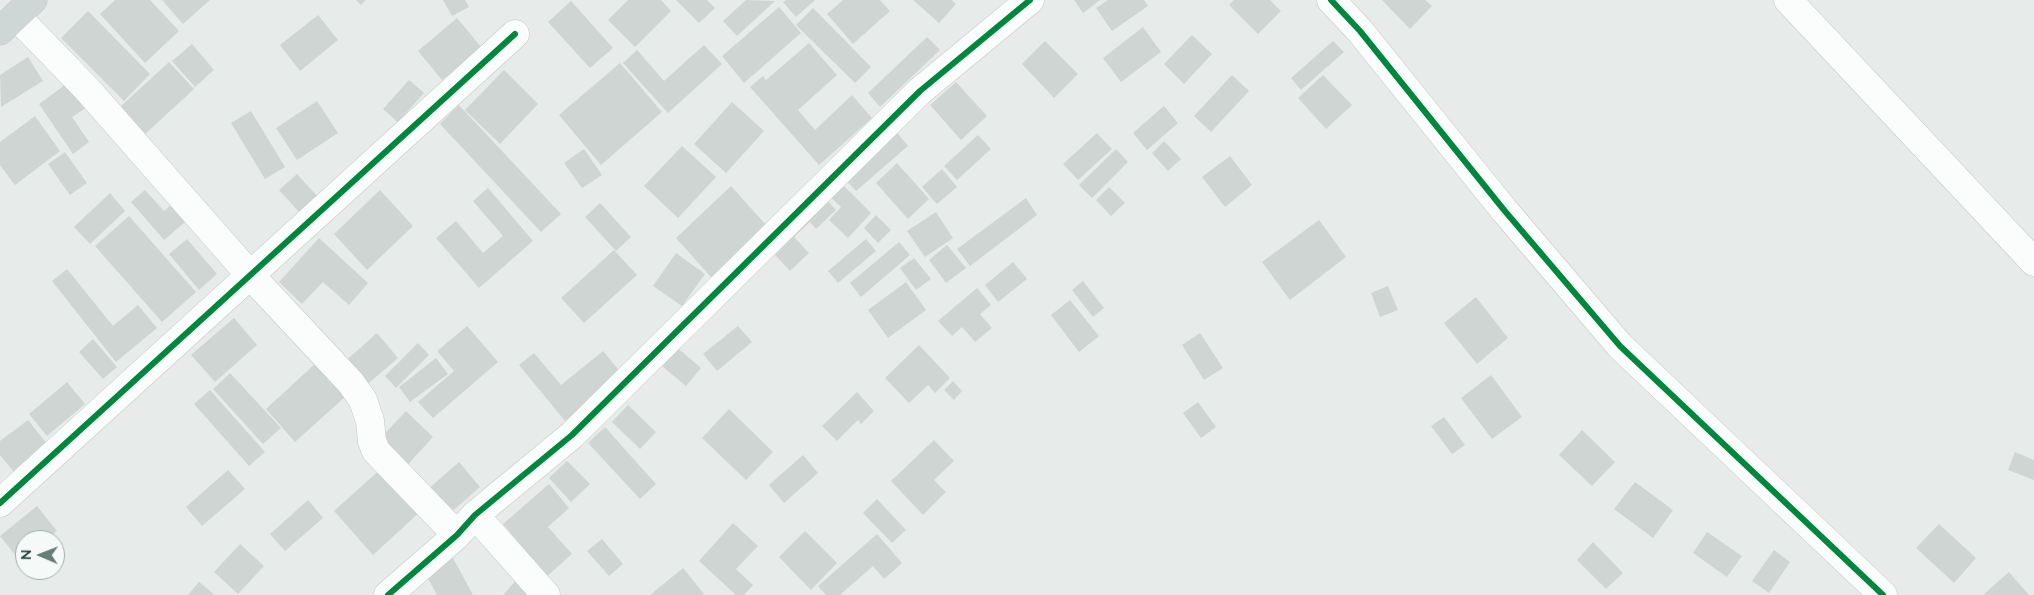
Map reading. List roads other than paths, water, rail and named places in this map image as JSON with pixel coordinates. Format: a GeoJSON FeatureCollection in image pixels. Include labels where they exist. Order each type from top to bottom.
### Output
{"type":"FeatureCollection","features":[{"type":"Feature","properties":{"kind":"street"},"geometry":{"type":"LineString","coordinates":[[388,595],[466,525],[572,435],[920,91],[1030,0]]}},
{"type":"Feature","properties":{"kind":"street"},"geometry":{"type":"LineString","coordinates":[[1331,0],[1360,31],[1504,210],[1620,346],[1883,595]]}},
{"type":"Feature","properties":{"kind":"street"},"geometry":{"type":"LineString","coordinates":[[1788,0],[2034,262]]}},
{"type":"Feature","properties":{"kind":"street"},"geometry":{"type":"LineString","coordinates":[[16,15],[86,88],[251,276],[351,383],[363,400],[370,421],[372,441],[376,450],[546,595]]}},
{"type":"Feature","properties":{"kind":"street"},"geometry":{"type":"LineString","coordinates":[[0,504],[515,34]]}}]}
